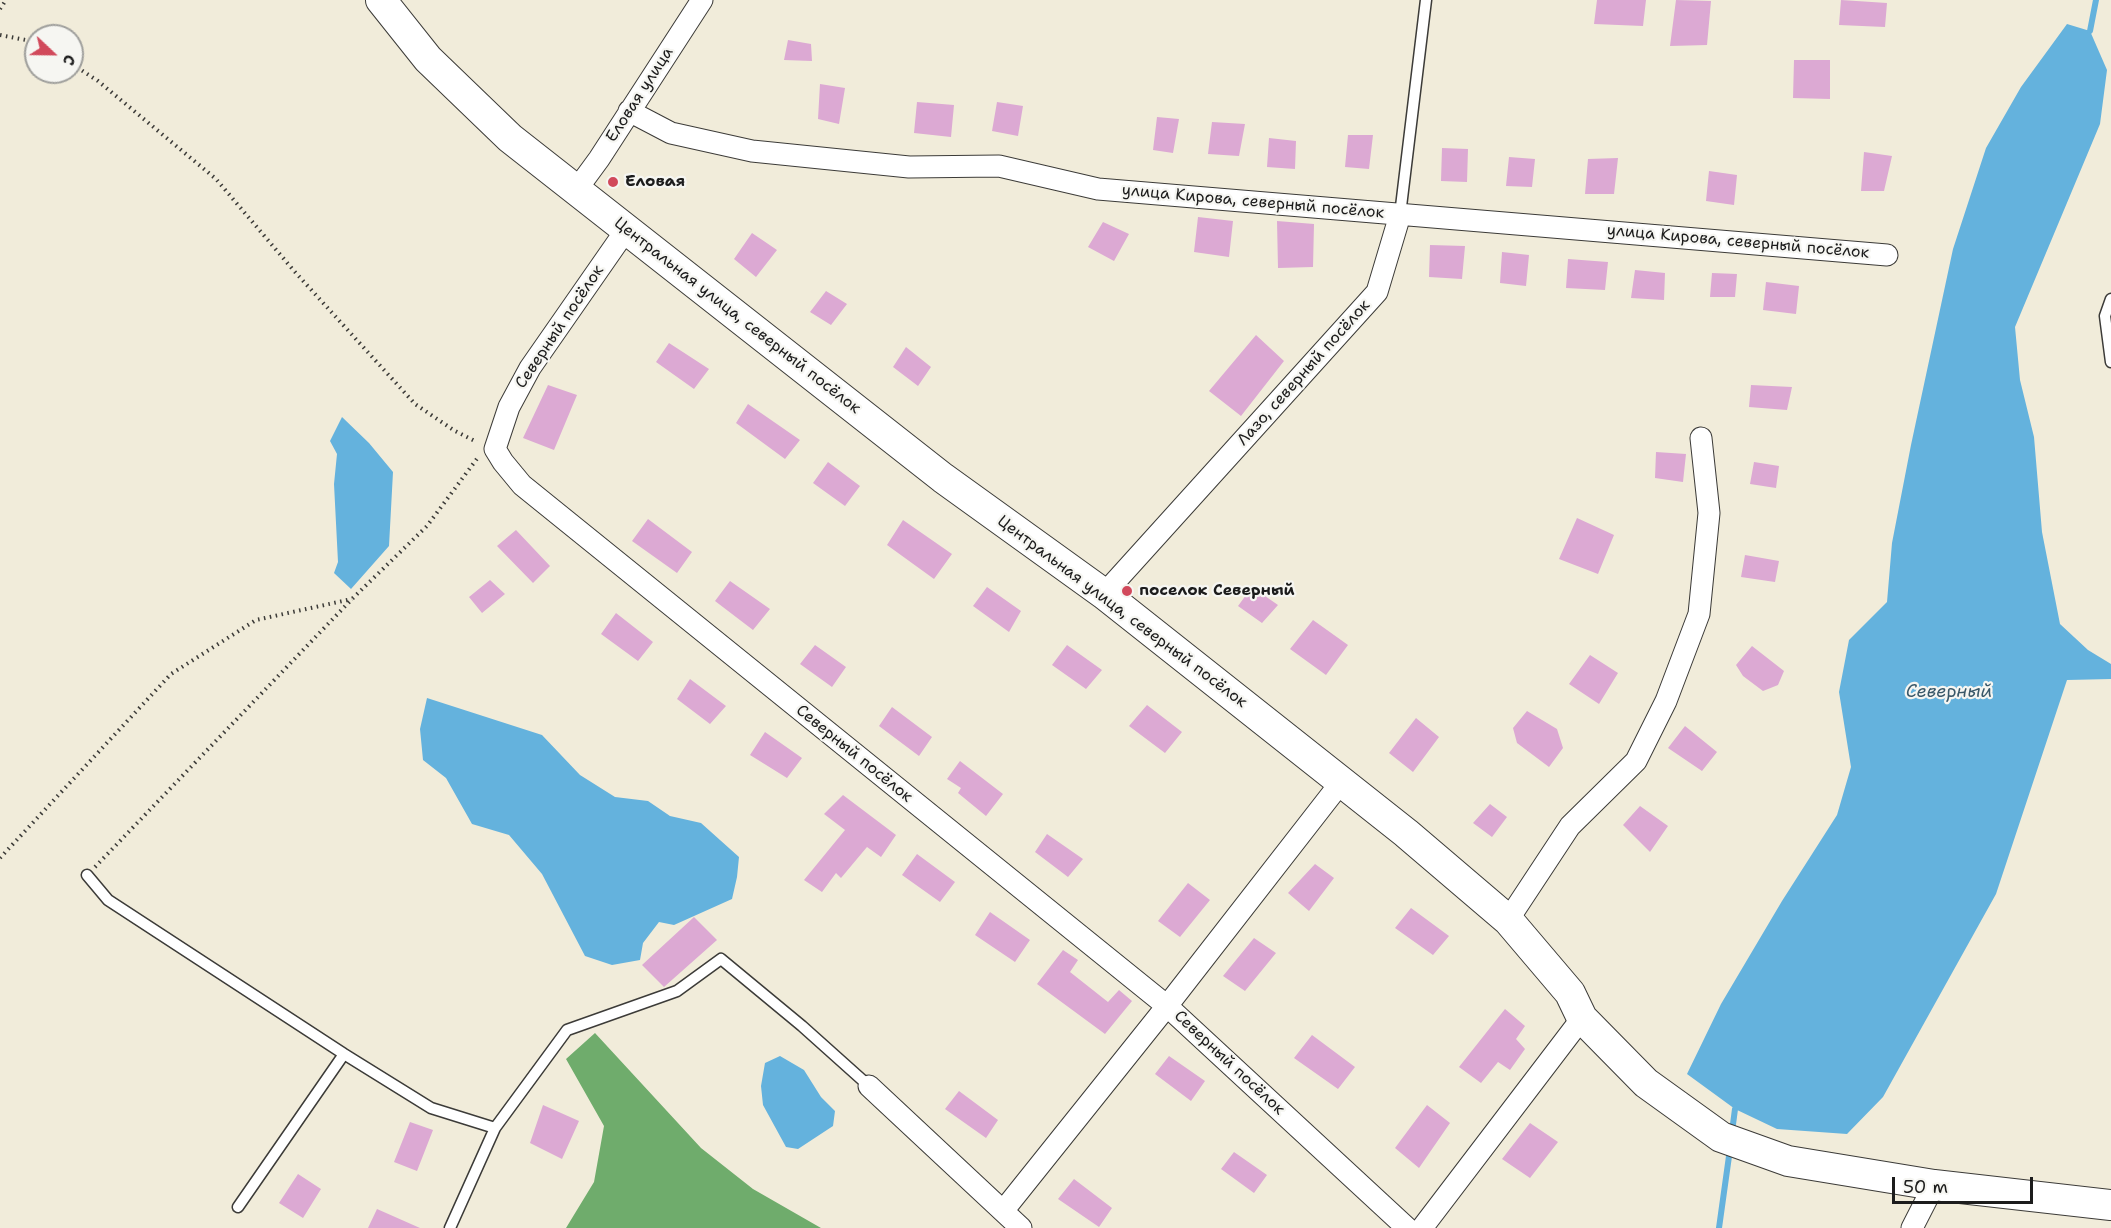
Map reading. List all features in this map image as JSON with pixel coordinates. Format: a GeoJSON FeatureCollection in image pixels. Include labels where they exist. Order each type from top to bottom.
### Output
{"type":"FeatureCollection","features":[{"type":"Feature","properties":{"kind":"street","name":"Центральная улица, северный посёлок"},"geometry":{"type":"LineString","coordinates":[[381,0],[428,59],[510,138],[578,189],[626,230],[943,478],[1104,594],[1342,781],[1508,920],[1570,993],[1582,1018],[1646,1083],[1733,1142],[1788,1161],[1934,1185],[2111,1205]]}},
{"type":"Feature","properties":{"kind":"street","name":"Еловая улица"},"geometry":{"type":"LineString","coordinates":[[578,189],[702,0]]}},
{"type":"Feature","properties":{"kind":"street","name":"улица Кирова, северный посёлок"},"geometry":{"type":"LineString","coordinates":[[629,111],[671,133],[752,151],[909,166],[999,166],[1098,189],[1887,255]]}},
{"type":"Feature","properties":{"kind":"street","name":"Лазо, северный посёлок"},"geometry":{"type":"LineString","coordinates":[[1104,594],[1377,292],[1400,215]]}},
{"type":"Feature","properties":{"kind":"street","name":"Северный посёлок"},"geometry":{"type":"LineString","coordinates":[[626,230],[530,368],[491,447],[522,485],[1167,1006],[1407,1228]]}},
{"type":"Feature","properties":{"kind":"street"},"geometry":{"type":"LineString","coordinates":[[1508,920],[1570,826],[1636,762],[1666,701],[1699,614],[1709,513],[1701,438]]}},
{"type":"Feature","properties":{"kind":"street"},"geometry":{"type":"LineString","coordinates":[[1003,1211],[1167,1006],[1342,781]]}},
{"type":"Feature","properties":{"kind":"street"},"geometry":{"type":"LineString","coordinates":[[1422,1228],[1582,1018]]}},
{"type":"Feature","properties":{"kind":"street"},"geometry":{"type":"LineString","coordinates":[[869,1086],[1021,1228]]}},
{"type":"Feature","properties":{"kind":"street"},"geometry":{"type":"LineString","coordinates":[[1912,1228],[1934,1185]]}},
{"type":"Feature","properties":{"kind":"lane","name":"Лазо, северный посёлок"},"geometry":{"type":"LineString","coordinates":[[1400,215],[1426,0]]}},
{"type":"Feature","properties":{"kind":"lane"},"geometry":{"type":"LineString","coordinates":[[2111,299],[2105,316],[2111,362]]}},
{"type":"Feature","properties":{"kind":"lane"},"geometry":{"type":"LineString","coordinates":[[87,875],[108,900],[431,1108],[495,1128]]}},
{"type":"Feature","properties":{"kind":"lane"},"geometry":{"type":"LineString","coordinates":[[450,1228],[495,1128],[567,1030],[677,991],[721,959],[802,1026],[869,1086]]}},
{"type":"Feature","properties":{"kind":"lane"},"geometry":{"type":"LineString","coordinates":[[238,1208],[344,1054]]}},
{"type":"Feature","properties":{"kind":"path"},"geometry":{"type":"LineString","coordinates":[[0,9],[6,0]]}},
{"type":"Feature","properties":{"kind":"path"},"geometry":{"type":"LineString","coordinates":[[0,35],[24,40]]}},
{"type":"Feature","properties":{"kind":"path"},"geometry":{"type":"LineString","coordinates":[[84,72],[99,81],[216,179],[295,272],[415,404],[455,431],[491,447],[428,526],[352,599],[87,875]]}},
{"type":"Feature","properties":{"kind":"path"},"geometry":{"type":"LineString","coordinates":[[0,858],[171,674],[256,620],[352,599]]}},
{"type":"Feature","properties":{"kind":"green space"},"geometry":{"type":"Polygon","coordinates":[[[595,1033],[701,1148],[753,1189],[821,1228],[566,1228],[594,1182],[604,1126],[566,1059],[595,1033]]]}},
{"type":"Feature","properties":{"kind":"water","name":"Северный"},"geometry":{"type":"Polygon","coordinates":[[[2067,24],[2090,31],[2107,70],[2100,124],[2015,327],[2020,380],[2034,437],[2042,532],[2060,624],[2088,650],[2111,664],[2111,679],[2067,680],[1996,894],[1883,1097],[1847,1134],[1777,1129],[1735,1109],[1687,1074],[1721,1004],[1782,901],[1837,815],[1851,767],[1839,692],[1849,640],[1887,602],[1892,543],[1953,249],[1986,148],[2021,87],[2067,24]]]}},
{"type":"Feature","properties":{"kind":"water"},"geometry":{"type":"Polygon","coordinates":[[[342,417],[369,443],[393,472],[389,546],[351,589],[334,573],[338,562],[334,484],[337,454],[330,441],[342,417]]]}},
{"type":"Feature","properties":{"kind":"water"},"geometry":{"type":"Polygon","coordinates":[[[427,698],[542,735],[580,775],[615,797],[648,801],[670,816],[701,823],[739,857],[732,899],[674,925],[659,922],[643,943],[640,960],[612,965],[585,956],[542,874],[509,835],[472,824],[446,778],[423,760],[420,729],[427,698]]]}},
{"type":"Feature","properties":{"kind":"water"},"geometry":{"type":"Polygon","coordinates":[[[780,1056],[804,1070],[821,1097],[835,1111],[833,1126],[798,1149],[786,1147],[763,1105],[761,1086],[765,1063],[780,1056]]]}},
{"type":"Feature","properties":{"kind":"building"},"geometry":{"type":"Polygon","coordinates":[[[1597,0],[1646,0],[1643,26],[1594,24],[1597,0]]]}},
{"type":"Feature","properties":{"kind":"building"},"geometry":{"type":"Polygon","coordinates":[[[1676,0],[1711,1],[1707,45],[1670,46],[1676,0]]]}},
{"type":"Feature","properties":{"kind":"building"},"geometry":{"type":"Polygon","coordinates":[[[1841,0],[1887,3],[1885,27],[1839,25],[1841,0]]]}},
{"type":"Feature","properties":{"kind":"building"},"geometry":{"type":"Polygon","coordinates":[[[788,40],[811,44],[812,61],[784,60],[788,40]]]}},
{"type":"Feature","properties":{"kind":"building"},"geometry":{"type":"Polygon","coordinates":[[[1794,60],[1830,60],[1830,99],[1793,98],[1794,60]]]}},
{"type":"Feature","properties":{"kind":"building"},"geometry":{"type":"Polygon","coordinates":[[[820,84],[845,88],[839,124],[818,119],[820,84]]]}},
{"type":"Feature","properties":{"kind":"building"},"geometry":{"type":"Polygon","coordinates":[[[917,102],[954,105],[951,137],[914,133],[917,102]]]}},
{"type":"Feature","properties":{"kind":"building"},"geometry":{"type":"Polygon","coordinates":[[[997,102],[1023,106],[1018,136],[992,131],[997,102]]]}},
{"type":"Feature","properties":{"kind":"building"},"geometry":{"type":"Polygon","coordinates":[[[1157,117],[1179,119],[1173,153],[1153,150],[1157,117]]]}},
{"type":"Feature","properties":{"kind":"building"},"geometry":{"type":"Polygon","coordinates":[[[1212,122],[1245,124],[1239,156],[1208,154],[1212,122]]]}},
{"type":"Feature","properties":{"kind":"building"},"geometry":{"type":"Polygon","coordinates":[[[1348,135],[1373,135],[1369,169],[1345,167],[1348,135]]]}},
{"type":"Feature","properties":{"kind":"building"},"geometry":{"type":"Polygon","coordinates":[[[1269,138],[1296,141],[1295,169],[1267,167],[1269,138]]]}},
{"type":"Feature","properties":{"kind":"building"},"geometry":{"type":"Polygon","coordinates":[[[1442,148],[1468,149],[1467,182],[1441,181],[1442,148]]]}},
{"type":"Feature","properties":{"kind":"building"},"geometry":{"type":"Polygon","coordinates":[[[1864,152],[1892,156],[1884,191],[1861,191],[1864,152]]]}},
{"type":"Feature","properties":{"kind":"building"},"geometry":{"type":"Polygon","coordinates":[[[1509,157],[1535,159],[1532,187],[1506,186],[1509,157]]]}},
{"type":"Feature","properties":{"kind":"building"},"geometry":{"type":"Polygon","coordinates":[[[1618,158],[1614,194],[1585,194],[1588,159],[1618,158]]]}},
{"type":"Feature","properties":{"kind":"building"},"geometry":{"type":"Polygon","coordinates":[[[1709,171],[1737,175],[1734,205],[1706,201],[1709,171]]]}},
{"type":"Feature","properties":{"kind":"building"},"geometry":{"type":"Polygon","coordinates":[[[1198,217],[1233,221],[1229,257],[1194,252],[1198,217]]]}},
{"type":"Feature","properties":{"kind":"building"},"geometry":{"type":"Polygon","coordinates":[[[1277,221],[1314,224],[1313,267],[1278,268],[1277,221]]]}},
{"type":"Feature","properties":{"kind":"building"},"geometry":{"type":"Polygon","coordinates":[[[1103,222],[1129,234],[1114,261],[1088,247],[1103,222]]]}},
{"type":"Feature","properties":{"kind":"building"},"geometry":{"type":"Polygon","coordinates":[[[752,233],[777,250],[756,277],[734,259],[752,233]]]}},
{"type":"Feature","properties":{"kind":"building"},"geometry":{"type":"Polygon","coordinates":[[[1430,245],[1465,246],[1462,279],[1429,277],[1430,245]]]}},
{"type":"Feature","properties":{"kind":"building"},"geometry":{"type":"Polygon","coordinates":[[[1502,252],[1529,255],[1526,286],[1500,283],[1502,252]]]}},
{"type":"Feature","properties":{"kind":"building"},"geometry":{"type":"Polygon","coordinates":[[[1568,259],[1608,262],[1605,290],[1566,288],[1568,259]]]}},
{"type":"Feature","properties":{"kind":"building"},"geometry":{"type":"Polygon","coordinates":[[[1635,270],[1665,273],[1664,300],[1631,298],[1635,270]]]}},
{"type":"Feature","properties":{"kind":"building"},"geometry":{"type":"Polygon","coordinates":[[[1712,273],[1737,274],[1735,297],[1710,297],[1712,273]]]}},
{"type":"Feature","properties":{"kind":"building"},"geometry":{"type":"Polygon","coordinates":[[[1766,282],[1799,286],[1796,314],[1763,310],[1766,282]]]}},
{"type":"Feature","properties":{"kind":"building"},"geometry":{"type":"Polygon","coordinates":[[[826,291],[847,304],[831,325],[810,312],[826,291]]]}},
{"type":"Feature","properties":{"kind":"building"},"geometry":{"type":"Polygon","coordinates":[[[1256,335],[1284,361],[1241,416],[1209,391],[1256,335]]]}},
{"type":"Feature","properties":{"kind":"building"},"geometry":{"type":"Polygon","coordinates":[[[669,343],[709,369],[694,389],[656,362],[669,343]]]}},
{"type":"Feature","properties":{"kind":"building"},"geometry":{"type":"Polygon","coordinates":[[[906,347],[931,367],[918,386],[893,367],[906,347]]]}},
{"type":"Feature","properties":{"kind":"building"},"geometry":{"type":"Polygon","coordinates":[[[548,385],[577,395],[554,450],[523,438],[548,385]]]}},
{"type":"Feature","properties":{"kind":"building"},"geometry":{"type":"Polygon","coordinates":[[[1751,385],[1792,387],[1787,410],[1749,407],[1751,385]]]}},
{"type":"Feature","properties":{"kind":"building"},"geometry":{"type":"Polygon","coordinates":[[[748,404],[800,440],[785,459],[736,423],[748,404]]]}},
{"type":"Feature","properties":{"kind":"building"},"geometry":{"type":"Polygon","coordinates":[[[1656,452],[1686,454],[1683,482],[1655,478],[1656,452]]]}},
{"type":"Feature","properties":{"kind":"building"},"geometry":{"type":"Polygon","coordinates":[[[828,462],[860,486],[845,506],[813,483],[828,462]]]}},
{"type":"Feature","properties":{"kind":"building"},"geometry":{"type":"Polygon","coordinates":[[[1754,462],[1779,466],[1776,488],[1750,484],[1754,462]]]}},
{"type":"Feature","properties":{"kind":"building"},"geometry":{"type":"Polygon","coordinates":[[[1577,518],[1614,535],[1598,574],[1559,559],[1577,518]]]}},
{"type":"Feature","properties":{"kind":"building"},"geometry":{"type":"Polygon","coordinates":[[[648,519],[692,552],[677,573],[632,541],[648,519]]]}},
{"type":"Feature","properties":{"kind":"building"},"geometry":{"type":"Polygon","coordinates":[[[903,520],[952,554],[934,579],[887,545],[903,520]]]}},
{"type":"Feature","properties":{"kind":"building"},"geometry":{"type":"Polygon","coordinates":[[[516,530],[550,566],[533,583],[497,546],[516,530]]]}},
{"type":"Feature","properties":{"kind":"building"},"geometry":{"type":"Polygon","coordinates":[[[1745,555],[1779,561],[1775,582],[1741,577],[1745,555]]]}},
{"type":"Feature","properties":{"kind":"building"},"geometry":{"type":"Polygon","coordinates":[[[490,580],[505,594],[482,613],[469,597],[490,580]]]}},
{"type":"Feature","properties":{"kind":"building"},"geometry":{"type":"Polygon","coordinates":[[[730,581],[770,609],[753,630],[715,601],[730,581]]]}},
{"type":"Feature","properties":{"kind":"building"},"geometry":{"type":"Polygon","coordinates":[[[987,587],[1021,611],[1009,632],[973,606],[987,587]]]}},
{"type":"Feature","properties":{"kind":"building"},"geometry":{"type":"Polygon","coordinates":[[[1252,587],[1278,605],[1262,623],[1238,606],[1252,587]]]}},
{"type":"Feature","properties":{"kind":"building"},"geometry":{"type":"Polygon","coordinates":[[[616,613],[653,642],[638,661],[601,634],[616,613]]]}},
{"type":"Feature","properties":{"kind":"building"},"geometry":{"type":"Polygon","coordinates":[[[1313,620],[1348,645],[1326,675],[1290,649],[1313,620]]]}},
{"type":"Feature","properties":{"kind":"building"},"geometry":{"type":"Polygon","coordinates":[[[815,645],[846,667],[832,687],[800,664],[815,645]]]}},
{"type":"Feature","properties":{"kind":"building"},"geometry":{"type":"Polygon","coordinates":[[[1067,645],[1102,670],[1086,689],[1052,665],[1067,645]]]}},
{"type":"Feature","properties":{"kind":"building"},"geometry":{"type":"Polygon","coordinates":[[[1752,646],[1784,671],[1778,685],[1763,691],[1743,676],[1736,665],[1752,646]]]}},
{"type":"Feature","properties":{"kind":"building"},"geometry":{"type":"Polygon","coordinates":[[[1590,655],[1618,673],[1599,704],[1569,684],[1590,655]]]}},
{"type":"Feature","properties":{"kind":"building"},"geometry":{"type":"Polygon","coordinates":[[[690,679],[726,706],[710,724],[677,699],[690,679]]]}},
{"type":"Feature","properties":{"kind":"building"},"geometry":{"type":"Polygon","coordinates":[[[1147,705],[1182,732],[1165,753],[1129,726],[1147,705]]]}},
{"type":"Feature","properties":{"kind":"building"},"geometry":{"type":"Polygon","coordinates":[[[892,707],[932,737],[919,756],[879,726],[892,707]]]}},
{"type":"Feature","properties":{"kind":"building"},"geometry":{"type":"Polygon","coordinates":[[[1527,711],[1557,729],[1563,748],[1549,767],[1517,743],[1513,728],[1527,711]]]}},
{"type":"Feature","properties":{"kind":"building"},"geometry":{"type":"Polygon","coordinates":[[[1416,718],[1439,737],[1413,772],[1389,753],[1416,718]]]}},
{"type":"Feature","properties":{"kind":"building"},"geometry":{"type":"Polygon","coordinates":[[[1685,726],[1717,752],[1702,771],[1668,748],[1685,726]]]}},
{"type":"Feature","properties":{"kind":"building"},"geometry":{"type":"Polygon","coordinates":[[[765,732],[802,758],[787,778],[750,755],[765,732]]]}},
{"type":"Feature","properties":{"kind":"building"},"geometry":{"type":"Polygon","coordinates":[[[960,761],[1003,794],[986,816],[958,793],[961,788],[947,779],[960,761]]]}},
{"type":"Feature","properties":{"kind":"building"},"geometry":{"type":"Polygon","coordinates":[[[843,795],[896,835],[881,857],[867,847],[841,878],[836,873],[822,892],[804,880],[845,830],[824,814],[843,795]]]}},
{"type":"Feature","properties":{"kind":"building"},"geometry":{"type":"Polygon","coordinates":[[[1490,804],[1507,817],[1492,837],[1473,823],[1490,804]]]}},
{"type":"Feature","properties":{"kind":"building"},"geometry":{"type":"Polygon","coordinates":[[[1640,806],[1668,826],[1650,852],[1623,825],[1640,806]]]}},
{"type":"Feature","properties":{"kind":"building"},"geometry":{"type":"Polygon","coordinates":[[[1047,834],[1083,859],[1068,877],[1035,852],[1047,834]]]}},
{"type":"Feature","properties":{"kind":"building"},"geometry":{"type":"Polygon","coordinates":[[[917,854],[955,882],[940,902],[902,875],[917,854]]]}},
{"type":"Feature","properties":{"kind":"building"},"geometry":{"type":"Polygon","coordinates":[[[1315,864],[1334,878],[1309,911],[1288,893],[1315,864]]]}},
{"type":"Feature","properties":{"kind":"building"},"geometry":{"type":"Polygon","coordinates":[[[1188,883],[1210,900],[1180,937],[1158,921],[1188,883]]]}},
{"type":"Feature","properties":{"kind":"building"},"geometry":{"type":"Polygon","coordinates":[[[1411,908],[1449,936],[1433,955],[1395,928],[1411,908]]]}},
{"type":"Feature","properties":{"kind":"building"},"geometry":{"type":"Polygon","coordinates":[[[990,912],[1030,940],[1015,962],[975,935],[990,912]]]}},
{"type":"Feature","properties":{"kind":"building"},"geometry":{"type":"Polygon","coordinates":[[[694,917],[717,940],[664,987],[642,965],[694,917]]]}},
{"type":"Feature","properties":{"kind":"building"},"geometry":{"type":"Polygon","coordinates":[[[1254,938],[1276,953],[1245,991],[1223,976],[1254,938]]]}},
{"type":"Feature","properties":{"kind":"building"},"geometry":{"type":"Polygon","coordinates":[[[1063,950],[1078,960],[1070,972],[1108,1002],[1119,990],[1132,1001],[1105,1034],[1037,984],[1063,950]]]}},
{"type":"Feature","properties":{"kind":"building"},"geometry":{"type":"Polygon","coordinates":[[[1505,1009],[1525,1026],[1516,1039],[1525,1049],[1510,1070],[1498,1062],[1481,1083],[1459,1067],[1505,1009]]]}},
{"type":"Feature","properties":{"kind":"building"},"geometry":{"type":"Polygon","coordinates":[[[1312,1035],[1355,1067],[1338,1089],[1294,1058],[1312,1035]]]}},
{"type":"Feature","properties":{"kind":"building"},"geometry":{"type":"Polygon","coordinates":[[[1169,1056],[1205,1081],[1191,1101],[1155,1074],[1169,1056]]]}},
{"type":"Feature","properties":{"kind":"building"},"geometry":{"type":"Polygon","coordinates":[[[959,1091],[998,1120],[986,1138],[945,1109],[959,1091]]]}},
{"type":"Feature","properties":{"kind":"building"},"geometry":{"type":"Polygon","coordinates":[[[543,1105],[579,1121],[562,1159],[530,1143],[543,1105]]]}},
{"type":"Feature","properties":{"kind":"building"},"geometry":{"type":"Polygon","coordinates":[[[1427,1105],[1450,1123],[1419,1168],[1395,1148],[1427,1105]]]}},
{"type":"Feature","properties":{"kind":"building"},"geometry":{"type":"Polygon","coordinates":[[[410,1122],[433,1130],[417,1171],[394,1162],[410,1122]]]}},
{"type":"Feature","properties":{"kind":"building"},"geometry":{"type":"Polygon","coordinates":[[[1530,1123],[1558,1142],[1530,1178],[1502,1159],[1530,1123]]]}},
{"type":"Feature","properties":{"kind":"building"},"geometry":{"type":"Polygon","coordinates":[[[1234,1152],[1267,1175],[1254,1193],[1221,1169],[1234,1152]]]}},
{"type":"Feature","properties":{"kind":"building"},"geometry":{"type":"Polygon","coordinates":[[[298,1174],[321,1189],[303,1218],[279,1203],[298,1174]]]}},
{"type":"Feature","properties":{"kind":"building"},"geometry":{"type":"Polygon","coordinates":[[[1074,1179],[1112,1208],[1099,1227],[1058,1199],[1074,1179]]]}},
{"type":"Feature","properties":{"kind":"building"},"geometry":{"type":"Polygon","coordinates":[[[377,1209],[420,1228],[368,1228],[377,1209]]]}},
{"type":"Feature","properties":{"kind":"waterway"},"geometry":{"type":"LineString","coordinates":[[2090,31],[2096,0]]}},
{"type":"Feature","properties":{"kind":"waterway"},"geometry":{"type":"LineString","coordinates":[[1732,1132],[1735,1109]]}},
{"type":"Feature","properties":{"kind":"waterway"},"geometry":{"type":"LineString","coordinates":[[1719,1228],[1730,1149]]}},
{"type":"Feature","properties":{"kind":"place","name":"Еловая"},"geometry":{"type":"Point","coordinates":[613,182]}},
{"type":"Feature","properties":{"kind":"place","name":"поселок Северный"},"geometry":{"type":"Point","coordinates":[1127,591]}}]}
